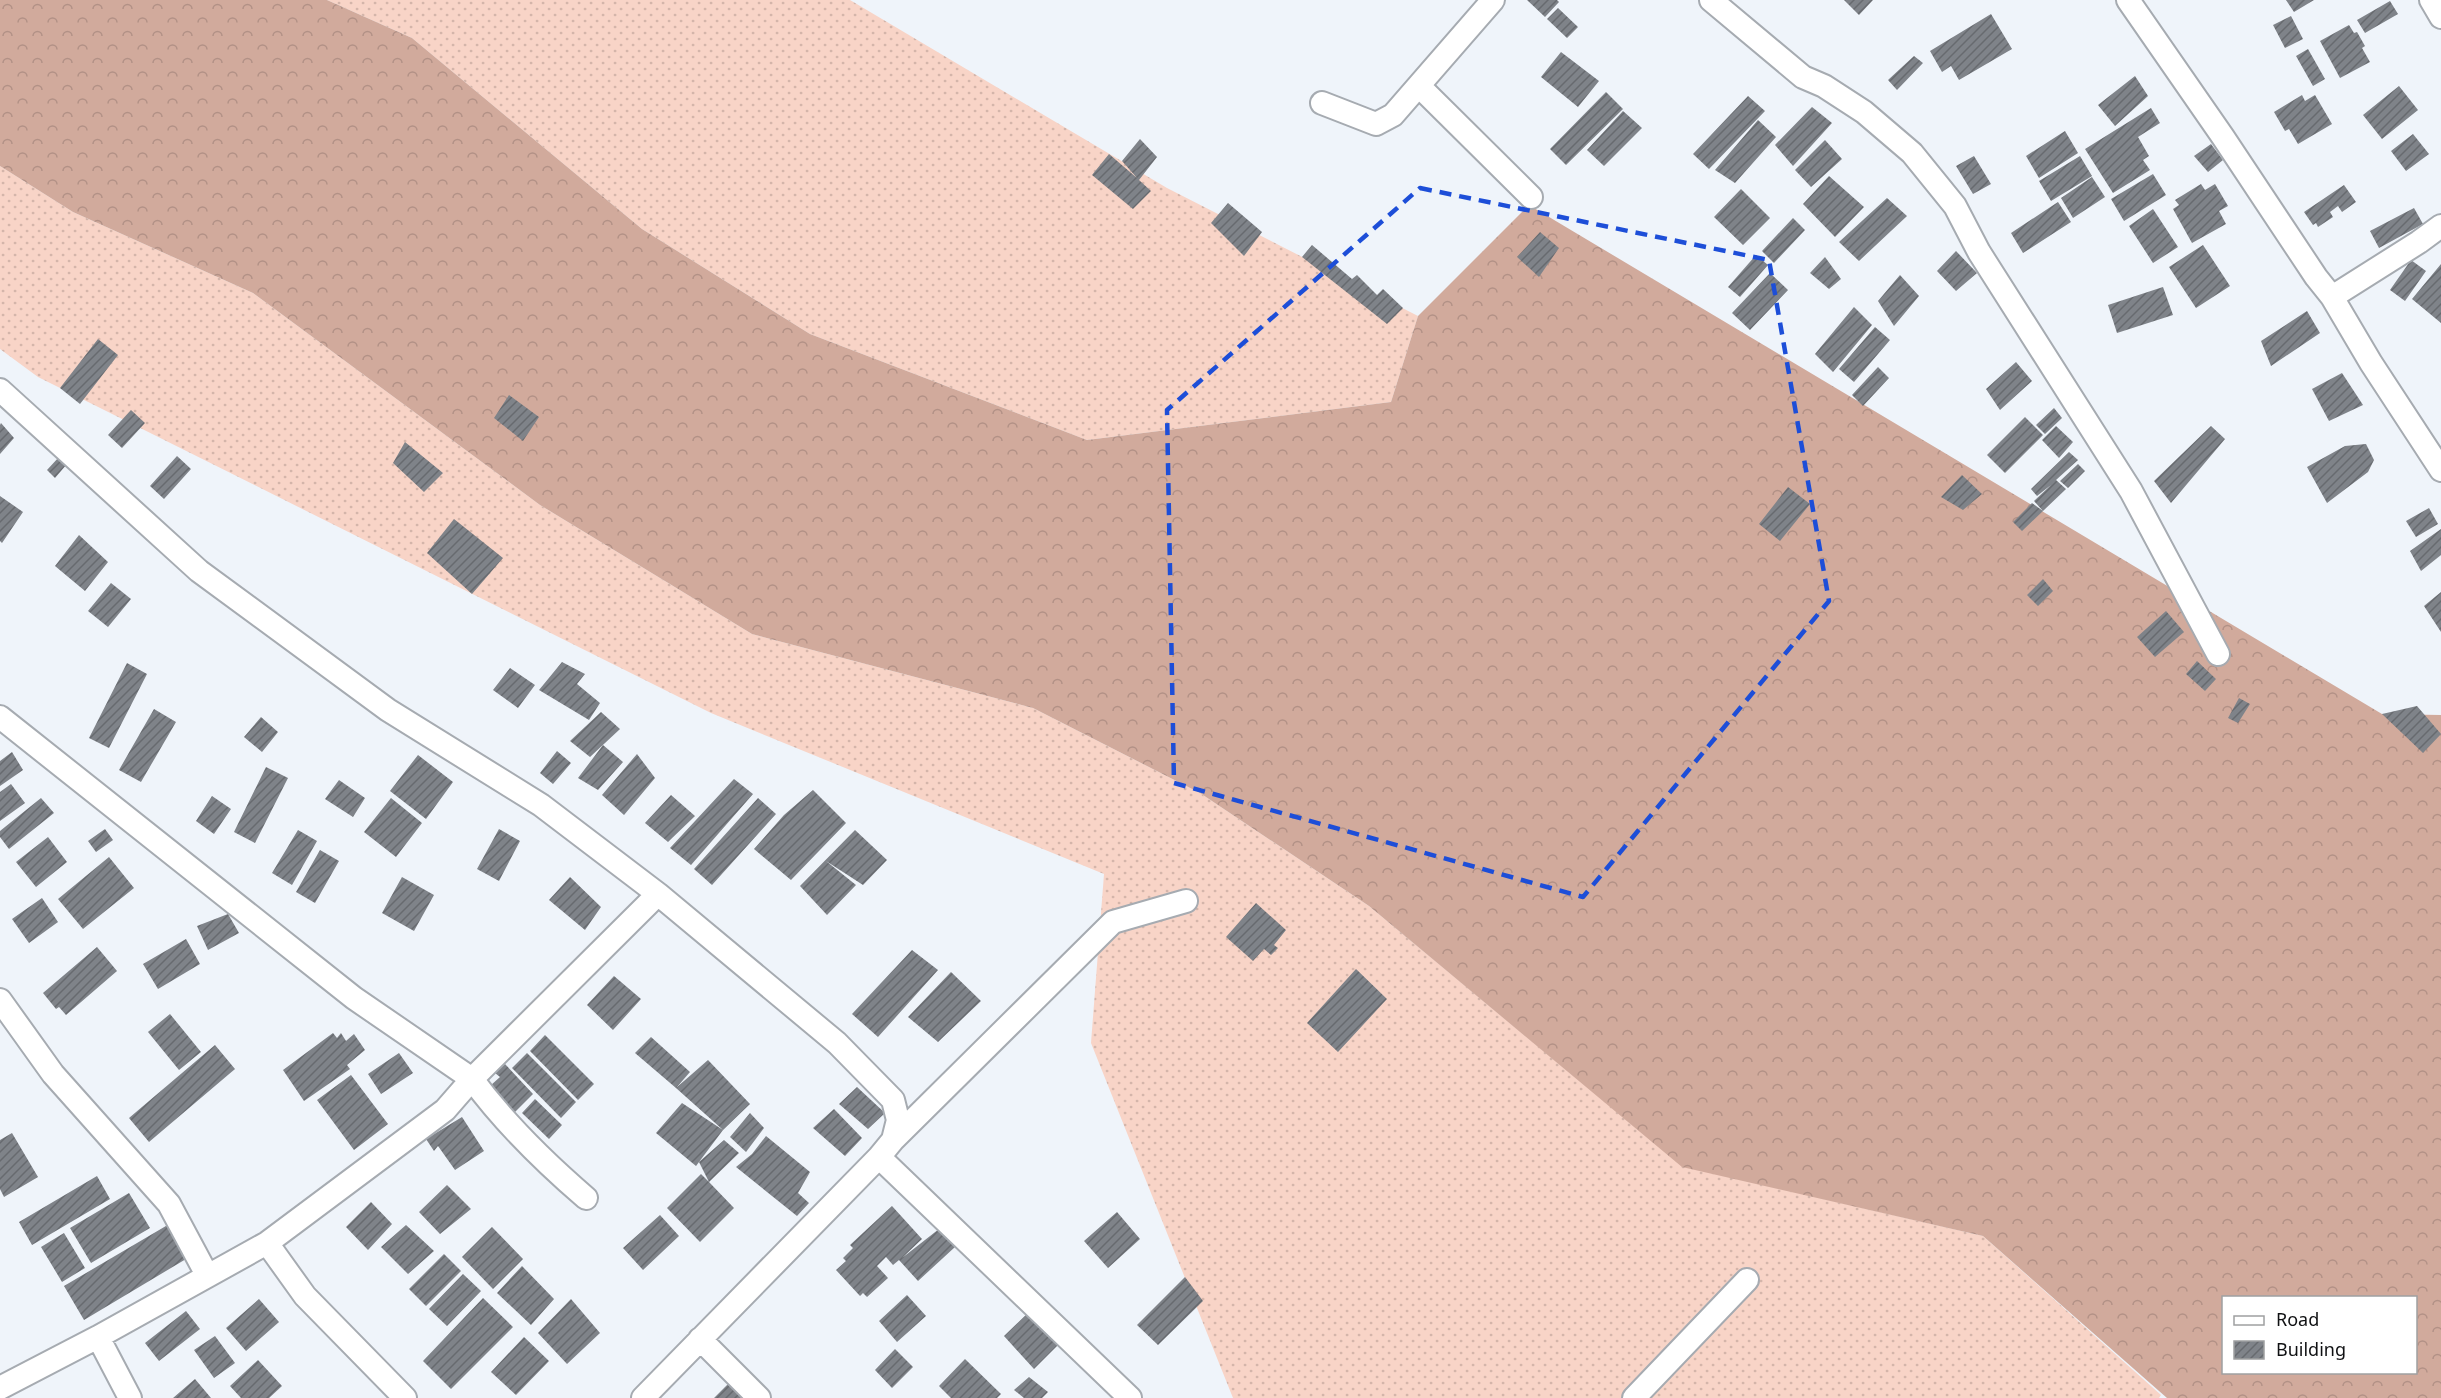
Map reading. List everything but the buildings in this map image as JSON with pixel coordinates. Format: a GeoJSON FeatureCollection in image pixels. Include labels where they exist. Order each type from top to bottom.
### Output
{"type":"FeatureCollection","features":[{"type":"Feature","properties":{"kind":"street"},"geometry":{"type":"LineString","coordinates":[[1322,103],[1376,123],[1393,115],[1493,0]]}},
{"type":"Feature","properties":{"kind":"street"},"geometry":{"type":"LineString","coordinates":[[1711,0],[1803,77],[1824,86],[1864,112],[1912,153],[1955,206],[1984,261],[2131,490],[2218,654]]}},
{"type":"Feature","properties":{"kind":"street"},"geometry":{"type":"LineString","coordinates":[[2128,0],[2332,297],[2371,363],[2441,470]]}},
{"type":"Feature","properties":{"kind":"street"},"geometry":{"type":"LineString","coordinates":[[2431,0],[2441,17]]}},
{"type":"Feature","properties":{"kind":"street"},"geometry":{"type":"LineString","coordinates":[[1419,86],[1531,197]]}},
{"type":"Feature","properties":{"kind":"street"},"geometry":{"type":"LineString","coordinates":[[2332,297],[2441,226]]}},
{"type":"Feature","properties":{"kind":"street"},"geometry":{"type":"LineString","coordinates":[[0,390],[199,571],[388,710],[541,805],[658,894],[837,1043],[893,1100],[898,1120],[886,1149]]}},
{"type":"Feature","properties":{"kind":"street"},"geometry":{"type":"LineString","coordinates":[[0,717],[354,998],[472,1079],[493,1108],[540,1159],[586,1198]]}},
{"type":"Feature","properties":{"kind":"street"},"geometry":{"type":"LineString","coordinates":[[0,1388],[98,1337],[267,1243],[445,1110],[472,1079],[658,894]]}},
{"type":"Feature","properties":{"kind":"street"},"geometry":{"type":"LineString","coordinates":[[643,1398],[886,1149],[1113,922],[1186,901]]}},
{"type":"Feature","properties":{"kind":"street"},"geometry":{"type":"LineString","coordinates":[[0,1000],[53,1074],[169,1204],[207,1275]]}},
{"type":"Feature","properties":{"kind":"street"},"geometry":{"type":"LineString","coordinates":[[886,1149],[1130,1398]]}},
{"type":"Feature","properties":{"kind":"street"},"geometry":{"type":"LineString","coordinates":[[267,1243],[305,1296],[405,1398]]}},
{"type":"Feature","properties":{"kind":"street"},"geometry":{"type":"LineString","coordinates":[[1634,1398],[1747,1280]]}},
{"type":"Feature","properties":{"kind":"street"},"geometry":{"type":"LineString","coordinates":[[98,1337],[130,1398]]}},
{"type":"Feature","properties":{"kind":"street"},"geometry":{"type":"LineString","coordinates":[[700,1339],[759,1398]]}},
{"type":"Feature","properties":{"kind":"highlighted area"},"geometry":{"type":"Polygon","coordinates":[[[1420,188],[1769,260],[1829,601],[1583,897],[1174,783],[1167,410],[1420,188]]]}},
{"type":"Feature","properties":{"kind":"shaded area"},"geometry":{"type":"Polygon","coordinates":[[[327,0],[850,0],[1167,188],[1418,316],[1391,402],[1087,440],[810,334],[642,229],[412,38],[327,0]]]}},
{"type":"Feature","properties":{"kind":"shaded area"},"geometry":{"type":"Polygon","coordinates":[[[0,166],[73,212],[253,293],[540,505],[752,634],[1033,708],[1200,793],[1369,906],[1682,1166],[1983,1236],[2161,1395],[2159,1398],[1233,1398],[1091,1043],[1104,874],[711,713],[38,377],[0,349],[0,166]]]}},
{"type":"Feature","properties":{"kind":"green space"},"geometry":{"type":"Polygon","coordinates":[[[0,0],[327,0],[412,38],[642,229],[810,334],[1087,440],[1391,402],[1418,316],[1529,205],[2382,714],[2441,715],[2441,1398],[2167,1398],[1983,1236],[1682,1167],[1369,906],[1200,793],[1033,708],[752,634],[540,505],[253,293],[73,212],[0,166],[0,0]]]}}]}
